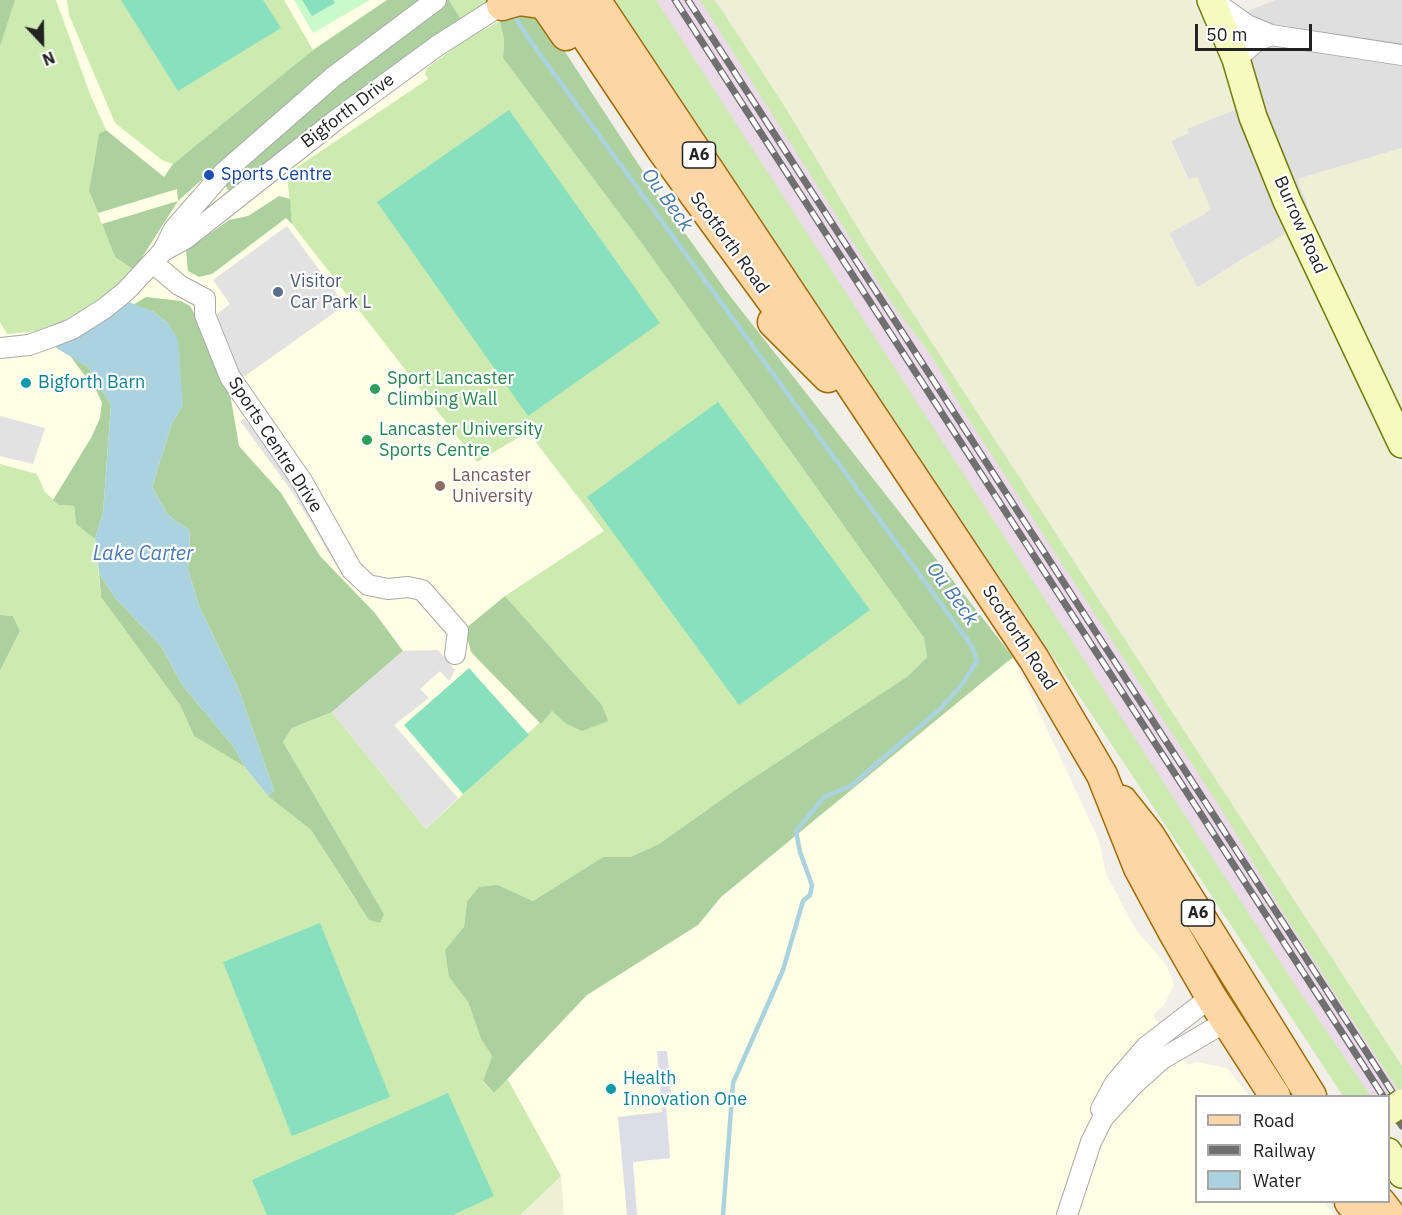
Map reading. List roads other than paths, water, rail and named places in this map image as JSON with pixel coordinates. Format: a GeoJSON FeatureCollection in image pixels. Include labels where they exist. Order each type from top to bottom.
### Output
{"type":"FeatureCollection","features":[{"type":"Feature","properties":{"kind":"main road","name":"Scotforth Road"},"geometry":{"type":"LineString","coordinates":[[562,0],[682,178],[828,377],[911,474]]}},
{"type":"Feature","properties":{"kind":"main road","name":"Scotforth Road"},"geometry":{"type":"LineString","coordinates":[[595,0],[1029,651],[1102,775],[1149,835],[1275,1095]]}},
{"type":"Feature","properties":{"kind":"main road"},"geometry":{"type":"LineString","coordinates":[[505,2],[530,1],[546,6],[706,235],[777,327],[828,377]]}},
{"type":"Feature","properties":{"kind":"main road","name":"Scotforth Road"},"geometry":{"type":"LineString","coordinates":[[1102,775],[1139,868],[1228,1001],[1310,1095]]}},
{"type":"Feature","properties":{"kind":"main road"},"geometry":{"type":"LineString","coordinates":[[1351,1203],[1361,1215]]}},
{"type":"Feature","properties":{"kind":"main road"},"geometry":{"type":"LineString","coordinates":[[1381,1203],[1390,1215]]}},
{"type":"Feature","properties":{"kind":"street","name":"Bigforth Drive"},"geometry":{"type":"LineString","coordinates":[[158,257],[174,229],[232,165],[333,77],[436,0]]}},
{"type":"Feature","properties":{"kind":"street"},"geometry":{"type":"LineString","coordinates":[[1212,0],[1247,25],[1271,35],[1402,55]]}},
{"type":"Feature","properties":{"kind":"street","name":"Burrow Road"},"geometry":{"type":"LineString","coordinates":[[1212,0],[1236,59],[1253,117],[1287,201],[1402,444]]}},
{"type":"Feature","properties":{"kind":"street","name":"Bigforth Drive"},"geometry":{"type":"LineString","coordinates":[[0,348],[29,345],[72,329],[126,291],[158,257],[185,239],[256,180],[400,73],[505,2]]}},
{"type":"Feature","properties":{"kind":"street"},"geometry":{"type":"LineString","coordinates":[[1236,59],[1257,41],[1271,35]]}},
{"type":"Feature","properties":{"kind":"street","name":"Sports Centre Drive"},"geometry":{"type":"LineString","coordinates":[[158,257],[168,278],[205,299],[205,315],[230,377],[302,481],[352,570],[368,585],[422,590],[458,631],[455,654]]}},
{"type":"Feature","properties":{"kind":"street"},"geometry":{"type":"LineString","coordinates":[[1067,1215],[1084,1160],[1103,1118],[1133,1085],[1228,1001]]}},
{"type":"Feature","properties":{"kind":"street"},"geometry":{"type":"LineString","coordinates":[[1103,1118],[1100,1107],[1130,1064],[1160,1034],[1228,1001]]}},
{"type":"Feature","properties":{"kind":"street"},"geometry":{"type":"LineString","coordinates":[[1390,1154],[1402,1174]]}},
{"type":"Feature","properties":{"kind":"water","name":"Lake Carter"},"geometry":{"type":"Polygon","coordinates":[[[129,302],[154,312],[168,323],[178,339],[183,405],[172,423],[152,487],[168,515],[190,531],[188,569],[199,606],[237,685],[274,790],[268,796],[245,767],[233,746],[183,686],[161,646],[116,599],[99,573],[95,539],[103,513],[111,405],[88,367],[53,346],[96,326],[129,302]]]}},
{"type":"Feature","properties":{"kind":"waterway","name":"Ou Beck"},"geometry":{"type":"LineString","coordinates":[[515,17],[971,645],[977,661],[961,686],[940,709],[851,786],[824,797],[796,831],[800,852],[812,885],[810,895],[803,901],[783,970],[733,1083],[723,1215]]}},
{"type":"Feature","properties":{"kind":"railway"},"geometry":{"type":"LineString","coordinates":[[675,0],[1382,1095]]}},
{"type":"Feature","properties":{"kind":"railway"},"geometry":{"type":"LineString","coordinates":[[688,0],[1402,1107]]}},
{"type":"Feature","properties":{"kind":"railway"},"geometry":{"type":"LineString","coordinates":[[1390,1108],[1402,1126]]}},
{"type":"Feature","properties":{"kind":"place","name":"Sports Centre"},"geometry":{"type":"Point","coordinates":[209,175]}},
{"type":"Feature","properties":{"kind":"place","name":"Visitor Car Park L"},"geometry":{"type":"Point","coordinates":[278,292]}},
{"type":"Feature","properties":{"kind":"place","name":"Bigforth Barn"},"geometry":{"type":"Point","coordinates":[26,383]}},
{"type":"Feature","properties":{"kind":"place","name":"Sport Lancaster Climbing Wall"},"geometry":{"type":"Point","coordinates":[375,389]}},
{"type":"Feature","properties":{"kind":"place","name":"Lancaster University Sports Centre"},"geometry":{"type":"Point","coordinates":[367,440]}},
{"type":"Feature","properties":{"kind":"place","name":"Lancaster University"},"geometry":{"type":"Point","coordinates":[440,486]}},
{"type":"Feature","properties":{"kind":"place","name":"Health Innovation One"},"geometry":{"type":"Point","coordinates":[611,1089]}}]}
